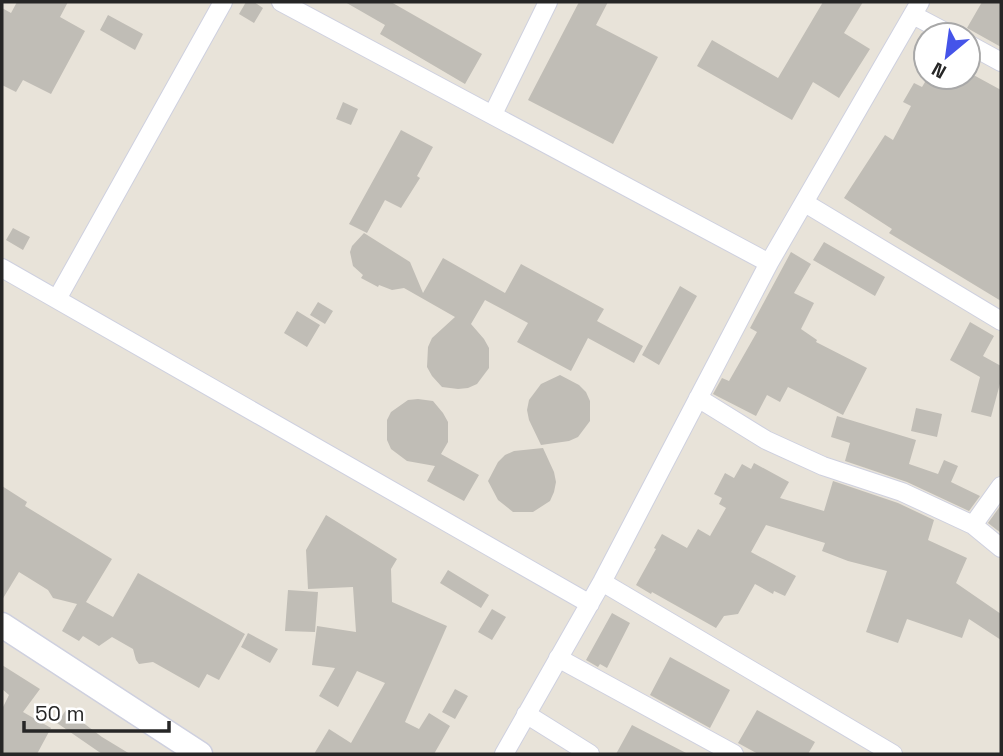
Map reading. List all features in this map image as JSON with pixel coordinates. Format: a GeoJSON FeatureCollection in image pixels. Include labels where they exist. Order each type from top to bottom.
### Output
{"type":"FeatureCollection","features":[{"type":"Feature","properties":{"kind":"street"},"geometry":{"type":"LineString","coordinates":[[57,299],[223,2]]}},
{"type":"Feature","properties":{"kind":"street"},"geometry":{"type":"LineString","coordinates":[[281,2],[769,263]]}},
{"type":"Feature","properties":{"kind":"street"},"geometry":{"type":"LineString","coordinates":[[493,114],[548,2]]}},
{"type":"Feature","properties":{"kind":"street"},"geometry":{"type":"LineString","coordinates":[[504,754],[602,582],[769,263],[917,8],[933,21]]}},
{"type":"Feature","properties":{"kind":"street"},"geometry":{"type":"LineString","coordinates":[[982,52],[1001,62]]}},
{"type":"Feature","properties":{"kind":"street"},"geometry":{"type":"LineString","coordinates":[[805,203],[1001,321]]}},
{"type":"Feature","properties":{"kind":"street"},"geometry":{"type":"LineString","coordinates":[[2,268],[590,604]]}},
{"type":"Feature","properties":{"kind":"street"},"geometry":{"type":"LineString","coordinates":[[698,397],[766,440],[823,466],[902,492],[973,525],[1001,548]]}},
{"type":"Feature","properties":{"kind":"street"},"geometry":{"type":"LineString","coordinates":[[973,525],[1001,486]]}},
{"type":"Feature","properties":{"kind":"street"},"geometry":{"type":"LineString","coordinates":[[602,582],[893,754]]}},
{"type":"Feature","properties":{"kind":"street"},"geometry":{"type":"LineString","coordinates":[[2,625],[200,754]]}},
{"type":"Feature","properties":{"kind":"street"},"geometry":{"type":"LineString","coordinates":[[558,658],[734,754]]}},
{"type":"Feature","properties":{"kind":"street"},"geometry":{"type":"LineString","coordinates":[[527,714],[590,754]]}},
{"type":"Feature","properties":{"kind":"building"},"geometry":{"type":"Polygon","coordinates":[[[17,2],[68,2],[60,17],[85,31],[51,94],[23,80],[16,92],[2,85],[2,8],[11,13],[17,2]]]}},
{"type":"Feature","properties":{"kind":"building"},"geometry":{"type":"Polygon","coordinates":[[[246,2],[254,2],[263,8],[254,23],[239,14],[246,2]]]}},
{"type":"Feature","properties":{"kind":"building"},"geometry":{"type":"Polygon","coordinates":[[[345,2],[391,2],[482,54],[465,84],[380,34],[385,25],[345,2]]]}},
{"type":"Feature","properties":{"kind":"building"},"geometry":{"type":"Polygon","coordinates":[[[579,2],[608,2],[596,25],[658,57],[613,144],[528,100],[579,2]]]}},
{"type":"Feature","properties":{"kind":"building"},"geometry":{"type":"Polygon","coordinates":[[[823,2],[863,2],[844,33],[870,49],[839,98],[813,82],[792,120],[697,66],[712,40],[778,78],[823,2]]]}},
{"type":"Feature","properties":{"kind":"building"},"geometry":{"type":"Polygon","coordinates":[[[982,2],[1001,2],[1001,47],[982,36],[982,21],[971,21],[982,2]]]}},
{"type":"Feature","properties":{"kind":"building"},"geometry":{"type":"Polygon","coordinates":[[[108,15],[143,34],[135,50],[100,30],[108,15]]]}},
{"type":"Feature","properties":{"kind":"building"},"geometry":{"type":"Polygon","coordinates":[[[982,80],[1001,90],[1001,301],[889,233],[892,229],[844,198],[885,135],[893,140],[911,106],[903,102],[912,86],[912,91],[982,91],[982,80]]]}},
{"type":"Feature","properties":{"kind":"building"},"geometry":{"type":"Polygon","coordinates":[[[343,102],[358,109],[351,125],[336,119],[343,102]]]}},
{"type":"Feature","properties":{"kind":"building"},"geometry":{"type":"Polygon","coordinates":[[[401,130],[433,147],[417,176],[420,178],[401,208],[385,200],[367,233],[349,224],[401,130]]]}},
{"type":"Feature","properties":{"kind":"building"},"geometry":{"type":"Polygon","coordinates":[[[13,228],[30,237],[23,250],[6,240],[13,228]]]}},
{"type":"Feature","properties":{"kind":"building"},"geometry":{"type":"Polygon","coordinates":[[[364,233],[410,262],[423,293],[443,258],[505,293],[521,264],[604,309],[597,321],[643,346],[634,363],[588,338],[571,371],[517,342],[528,323],[485,300],[471,324],[489,348],[489,368],[477,384],[468,388],[442,387],[427,367],[428,347],[432,338],[455,317],[404,288],[392,290],[379,285],[378,287],[361,278],[363,275],[353,266],[350,252],[364,233]]]}},
{"type":"Feature","properties":{"kind":"building"},"geometry":{"type":"Polygon","coordinates":[[[824,242],[885,277],[875,296],[813,260],[824,242]]]}},
{"type":"Feature","properties":{"kind":"building"},"geometry":{"type":"Polygon","coordinates":[[[791,252],[811,264],[794,293],[814,303],[801,329],[817,340],[816,342],[867,368],[843,415],[788,387],[780,402],[767,395],[756,416],[713,394],[722,378],[729,381],[757,332],[750,328],[791,252]]]}},
{"type":"Feature","properties":{"kind":"building"},"geometry":{"type":"Polygon","coordinates":[[[680,286],[697,296],[659,365],[642,355],[680,286]]]}},
{"type":"Feature","properties":{"kind":"building"},"geometry":{"type":"Polygon","coordinates":[[[318,302],[333,311],[325,324],[310,315],[318,302]]]}},
{"type":"Feature","properties":{"kind":"building"},"geometry":{"type":"Polygon","coordinates":[[[297,311],[320,325],[307,347],[284,333],[297,311]]]}},
{"type":"Feature","properties":{"kind":"building"},"geometry":{"type":"Polygon","coordinates":[[[970,322],[994,336],[983,356],[1001,366],[1001,380],[991,417],[971,412],[980,377],[950,360],[970,322]]]}},
{"type":"Feature","properties":{"kind":"building"},"geometry":{"type":"Polygon","coordinates":[[[560,375],[586,392],[590,401],[590,421],[578,437],[541,445],[529,420],[529,400],[541,384],[560,375]]]}},
{"type":"Feature","properties":{"kind":"building"},"geometry":{"type":"Polygon","coordinates":[[[408,400],[433,401],[448,422],[448,442],[441,454],[479,475],[464,501],[427,481],[435,466],[407,461],[391,449],[387,440],[387,420],[391,412],[408,400]]]}},
{"type":"Feature","properties":{"kind":"building"},"geometry":{"type":"Polygon","coordinates":[[[916,408],[942,414],[937,437],[911,431],[916,408]]]}},
{"type":"Feature","properties":{"kind":"building"},"geometry":{"type":"Polygon","coordinates":[[[837,416],[916,440],[909,464],[938,474],[944,460],[958,466],[951,482],[980,496],[969,511],[907,482],[845,461],[850,443],[831,437],[837,416]]]}},
{"type":"Feature","properties":{"kind":"building"},"geometry":{"type":"Polygon","coordinates":[[[543,448],[556,482],[550,501],[533,512],[513,512],[498,500],[488,481],[505,455],[514,451],[543,448]]]}},
{"type":"Feature","properties":{"kind":"building"},"geometry":{"type":"Polygon","coordinates":[[[754,463],[789,482],[780,498],[824,511],[833,481],[898,503],[934,520],[928,540],[967,558],[956,583],[1001,614],[1001,640],[969,619],[962,638],[907,619],[898,643],[866,632],[887,571],[848,561],[822,551],[825,543],[766,525],[751,552],[796,576],[785,596],[774,591],[773,594],[755,584],[738,614],[724,616],[716,628],[636,585],[662,534],[687,548],[698,529],[710,536],[726,508],[719,504],[722,498],[714,494],[725,473],[734,478],[742,464],[751,469],[754,463]]]}},
{"type":"Feature","properties":{"kind":"building"},"geometry":{"type":"Polygon","coordinates":[[[2,486],[27,502],[25,506],[112,559],[86,602],[113,617],[138,573],[245,634],[219,680],[207,674],[199,688],[153,662],[139,664],[133,649],[112,637],[99,646],[83,636],[79,641],[62,631],[77,604],[53,598],[48,590],[19,572],[2,600],[2,486]]]}},
{"type":"Feature","properties":{"kind":"building"},"geometry":{"type":"Polygon","coordinates":[[[1001,505],[1001,533],[988,523],[1001,505]]]}},
{"type":"Feature","properties":{"kind":"building"},"geometry":{"type":"Polygon","coordinates":[[[326,515],[397,559],[391,569],[392,602],[447,626],[405,722],[419,729],[429,713],[450,726],[434,754],[314,754],[329,729],[351,743],[385,683],[357,671],[338,707],[319,696],[335,668],[312,665],[317,626],[356,632],[353,587],[308,589],[306,550],[326,515]]]}},
{"type":"Feature","properties":{"kind":"building"},"geometry":{"type":"Polygon","coordinates":[[[448,570],[489,595],[481,608],[440,583],[448,570]]]}},
{"type":"Feature","properties":{"kind":"building"},"geometry":{"type":"Polygon","coordinates":[[[288,590],[318,592],[315,632],[285,631],[288,590]]]}},
{"type":"Feature","properties":{"kind":"building"},"geometry":{"type":"Polygon","coordinates":[[[492,609],[506,617],[492,640],[478,632],[492,609]]]}},
{"type":"Feature","properties":{"kind":"building"},"geometry":{"type":"Polygon","coordinates":[[[612,613],[630,623],[607,668],[600,664],[598,667],[586,660],[612,613]]]}},
{"type":"Feature","properties":{"kind":"building"},"geometry":{"type":"Polygon","coordinates":[[[248,633],[278,649],[270,663],[241,647],[248,633]]]}},
{"type":"Feature","properties":{"kind":"building"},"geometry":{"type":"Polygon","coordinates":[[[670,657],[730,690],[710,728],[650,695],[670,657]]]}},
{"type":"Feature","properties":{"kind":"building"},"geometry":{"type":"Polygon","coordinates":[[[2,665],[40,689],[23,712],[51,728],[37,754],[2,754],[2,709],[9,695],[2,689],[2,665]]]}},
{"type":"Feature","properties":{"kind":"building"},"geometry":{"type":"Polygon","coordinates":[[[455,689],[468,696],[455,719],[442,712],[455,689]]]}},
{"type":"Feature","properties":{"kind":"building"},"geometry":{"type":"Polygon","coordinates":[[[66,710],[130,754],[102,754],[57,723],[66,710]]]}},
{"type":"Feature","properties":{"kind":"building"},"geometry":{"type":"Polygon","coordinates":[[[757,710],[815,742],[808,754],[758,754],[738,743],[757,710]]]}},
{"type":"Feature","properties":{"kind":"building"},"geometry":{"type":"Polygon","coordinates":[[[632,725],[688,754],[616,754],[632,725]]]}}]}
